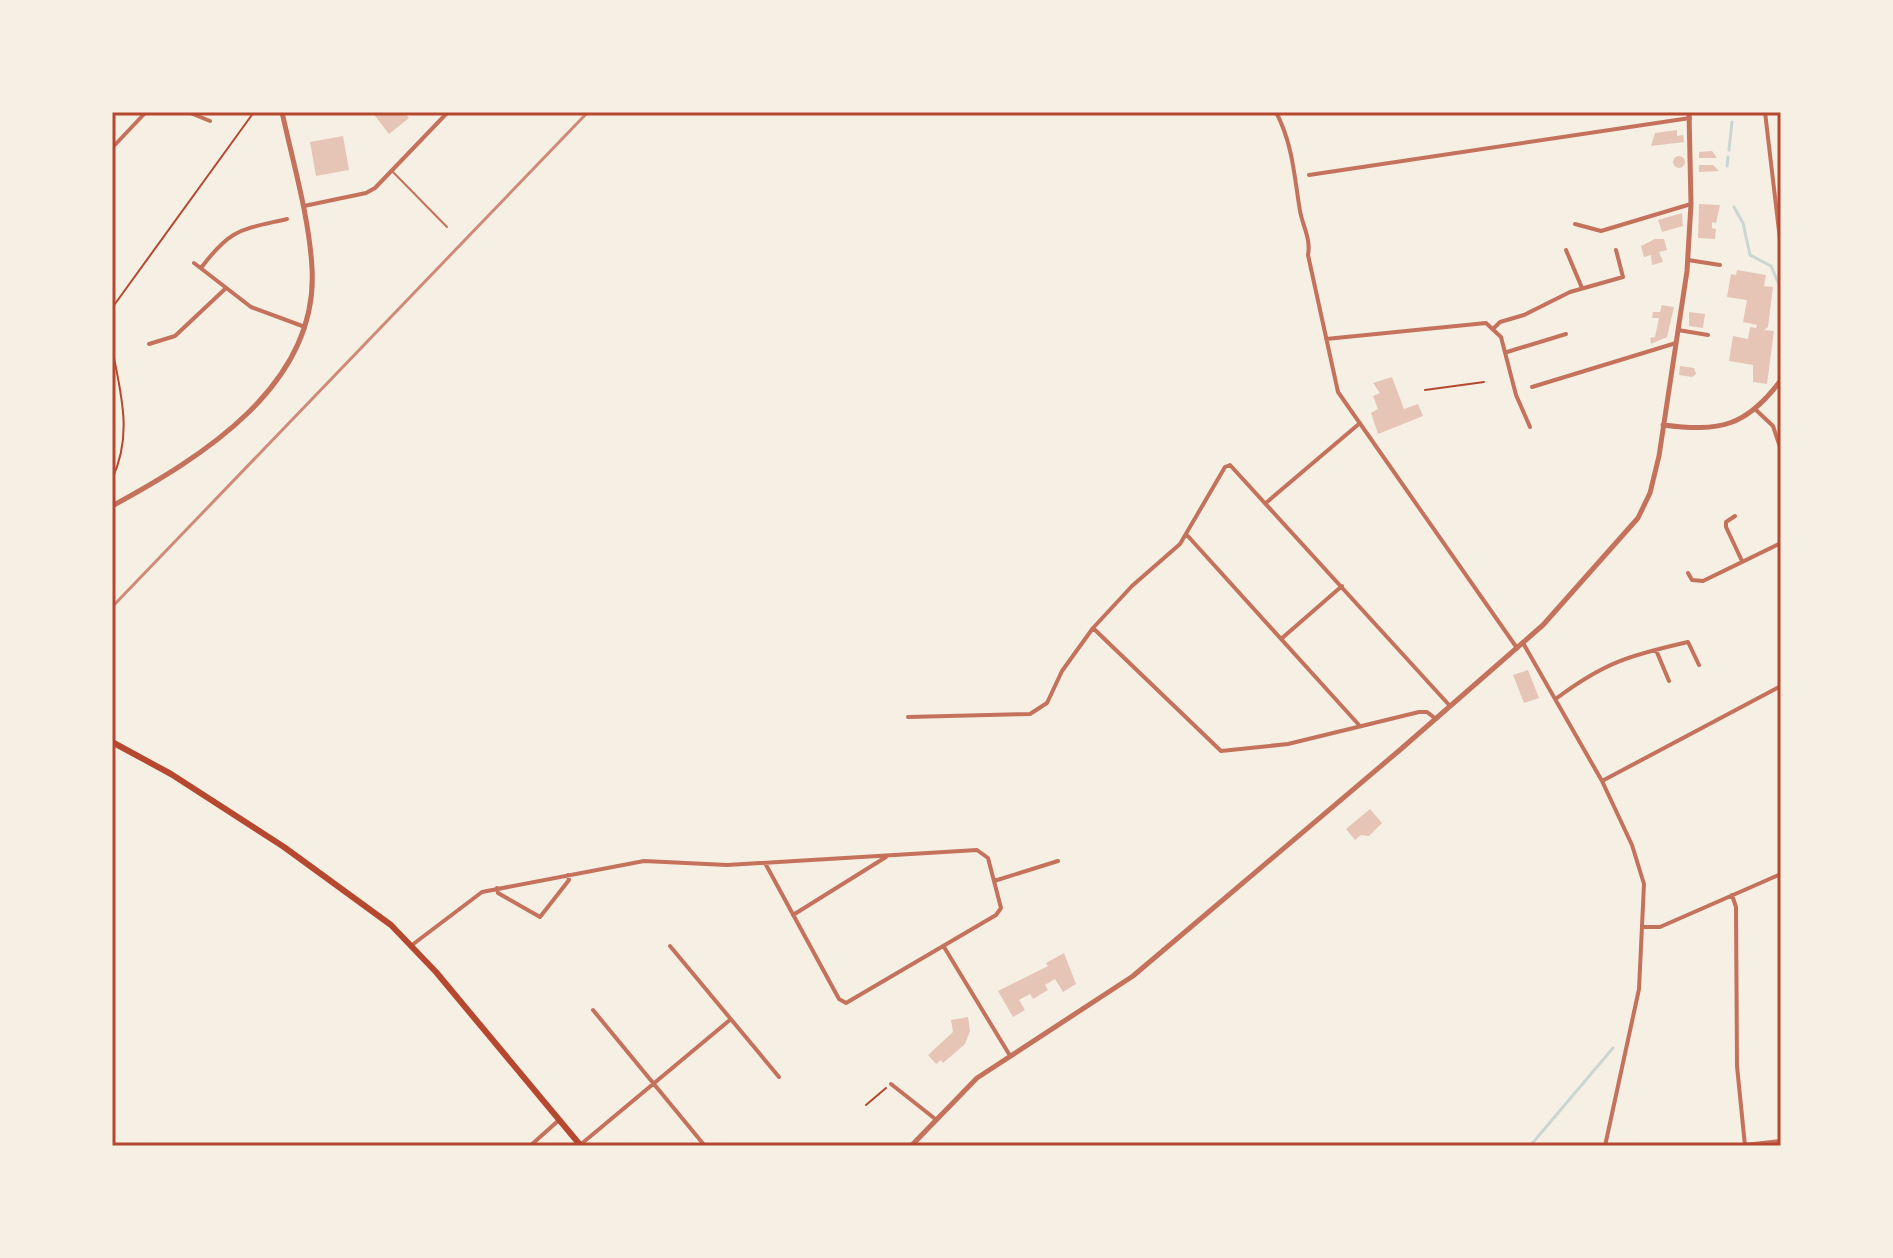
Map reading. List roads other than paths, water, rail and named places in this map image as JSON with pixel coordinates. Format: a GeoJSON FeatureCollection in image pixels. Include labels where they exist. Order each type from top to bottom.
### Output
{"type":"FeatureCollection","features":[{"type":"Feature","properties":{"kind":"main road"},"geometry":{"type":"LineString","coordinates":[[112,742],[171,774],[295,853],[374,911],[412,945],[580,1146]]}},
{"type":"Feature","properties":{"kind":"street"},"geometry":{"type":"LineString","coordinates":[[112,148],[146,112]]}},
{"type":"Feature","properties":{"kind":"street"},"geometry":{"type":"LineString","coordinates":[[192,112],[210,121]]}},
{"type":"Feature","properties":{"kind":"street"},"geometry":{"type":"LineString","coordinates":[[112,506],[202,449],[256,406],[283,373],[305,327],[312,269],[282,112]]}},
{"type":"Feature","properties":{"kind":"street"},"geometry":{"type":"LineString","coordinates":[[302,206],[366,193],[392,171],[448,112]]}},
{"type":"Feature","properties":{"kind":"street"},"geometry":{"type":"LineString","coordinates":[[1276,112],[1293,154],[1300,212],[1310,245],[1307,253],[1338,392],[1517,648]]}},
{"type":"Feature","properties":{"kind":"street"},"geometry":{"type":"LineString","coordinates":[[1765,112],[1781,248]]}},
{"type":"Feature","properties":{"kind":"street"},"geometry":{"type":"LineString","coordinates":[[911,1146],[967,1086],[1009,1054],[1133,976],[1523,643],[1566,602],[1638,518],[1655,477],[1688,260],[1690,115],[1309,175]]}},
{"type":"Feature","properties":{"kind":"street"},"geometry":{"type":"LineString","coordinates":[[1575,224],[1601,231],[1691,204]]}},
{"type":"Feature","properties":{"kind":"street"},"geometry":{"type":"LineString","coordinates":[[201,268],[221,242],[237,231],[287,219]]}},
{"type":"Feature","properties":{"kind":"street"},"geometry":{"type":"LineString","coordinates":[[1566,250],[1582,288]]}},
{"type":"Feature","properties":{"kind":"street"},"geometry":{"type":"LineString","coordinates":[[1494,328],[1500,322],[1582,288],[1623,277],[1616,250]]}},
{"type":"Feature","properties":{"kind":"street"},"geometry":{"type":"LineString","coordinates":[[1688,260],[1720,265]]}},
{"type":"Feature","properties":{"kind":"street"},"geometry":{"type":"LineString","coordinates":[[194,263],[251,307],[305,327]]}},
{"type":"Feature","properties":{"kind":"street"},"geometry":{"type":"LineString","coordinates":[[149,344],[175,336],[225,289]]}},
{"type":"Feature","properties":{"kind":"street"},"geometry":{"type":"LineString","coordinates":[[1326,339],[1476,322],[1494,328],[1506,352],[1516,395],[1530,427]]}},
{"type":"Feature","properties":{"kind":"street"},"geometry":{"type":"LineString","coordinates":[[1678,330],[1708,335]]}},
{"type":"Feature","properties":{"kind":"street"},"geometry":{"type":"LineString","coordinates":[[1506,352],[1566,334]]}},
{"type":"Feature","properties":{"kind":"street"},"geometry":{"type":"LineString","coordinates":[[1532,387],[1676,343]]}},
{"type":"Feature","properties":{"kind":"street"},"geometry":{"type":"LineString","coordinates":[[1663,425],[1720,426],[1742,420],[1756,410],[1781,380]]}},
{"type":"Feature","properties":{"kind":"street"},"geometry":{"type":"LineString","coordinates":[[1756,410],[1773,426],[1781,450]]}},
{"type":"Feature","properties":{"kind":"street"},"geometry":{"type":"LineString","coordinates":[[1267,502],[1360,423]]}},
{"type":"Feature","properties":{"kind":"street"},"geometry":{"type":"LineString","coordinates":[[908,717],[1037,712],[1047,703],[1062,671],[1093,628],[1132,586],[1180,544],[1225,467],[1230,465],[1450,706]]}},
{"type":"Feature","properties":{"kind":"street"},"geometry":{"type":"LineString","coordinates":[[1735,516],[1726,522],[1726,527],[1743,562]]}},
{"type":"Feature","properties":{"kind":"street"},"geometry":{"type":"LineString","coordinates":[[1186,534],[1360,726]]}},
{"type":"Feature","properties":{"kind":"street"},"geometry":{"type":"LineString","coordinates":[[1688,573],[1692,580],[1703,581],[1781,543]]}},
{"type":"Feature","properties":{"kind":"street"},"geometry":{"type":"LineString","coordinates":[[1281,639],[1342,586]]}},
{"type":"Feature","properties":{"kind":"street"},"geometry":{"type":"LineString","coordinates":[[1093,628],[1221,751],[1288,744],[1419,712],[1427,712],[1436,719]]}},
{"type":"Feature","properties":{"kind":"street"},"geometry":{"type":"LineString","coordinates":[[1557,698],[1605,664],[1688,642],[1699,665]]}},
{"type":"Feature","properties":{"kind":"street"},"geometry":{"type":"LineString","coordinates":[[1523,643],[1602,781],[1639,863],[1644,884],[1644,927],[1635,1011],[1605,1146]]}},
{"type":"Feature","properties":{"kind":"street"},"geometry":{"type":"LineString","coordinates":[[1655,650],[1669,681]]}},
{"type":"Feature","properties":{"kind":"street"},"geometry":{"type":"LineString","coordinates":[[1602,781],[1781,686]]}},
{"type":"Feature","properties":{"kind":"street"},"geometry":{"type":"LineString","coordinates":[[412,945],[471,898],[497,888],[651,860],[727,865],[977,850],[988,858],[1001,903],[998,913],[846,1003],[839,999],[765,863]]}},
{"type":"Feature","properties":{"kind":"street"},"geometry":{"type":"LineString","coordinates":[[793,915],[888,856]]}},
{"type":"Feature","properties":{"kind":"street"},"geometry":{"type":"LineString","coordinates":[[994,881],[1058,861]]}},
{"type":"Feature","properties":{"kind":"street"},"geometry":{"type":"LineString","coordinates":[[1644,927],[1660,927],[1781,874]]}},
{"type":"Feature","properties":{"kind":"street"},"geometry":{"type":"LineString","coordinates":[[497,888],[498,893],[540,917],[569,880],[568,875]]}},
{"type":"Feature","properties":{"kind":"street"},"geometry":{"type":"LineString","coordinates":[[1732,895],[1736,907],[1737,1066],[1745,1146],[1781,1141]]}},
{"type":"Feature","properties":{"kind":"street"},"geometry":{"type":"LineString","coordinates":[[670,946],[779,1077]]}},
{"type":"Feature","properties":{"kind":"street"},"geometry":{"type":"LineString","coordinates":[[944,947],[1009,1054]]}},
{"type":"Feature","properties":{"kind":"street"},"geometry":{"type":"LineString","coordinates":[[593,1010],[705,1146]]}},
{"type":"Feature","properties":{"kind":"street"},"geometry":{"type":"LineString","coordinates":[[580,1146],[731,1019]]}},
{"type":"Feature","properties":{"kind":"street"},"geometry":{"type":"LineString","coordinates":[[891,1084],[934,1118]]}},
{"type":"Feature","properties":{"kind":"street"},"geometry":{"type":"LineString","coordinates":[[530,1146],[559,1120]]}},
{"type":"Feature","properties":{"kind":"lane"},"geometry":{"type":"LineString","coordinates":[[392,171],[447,227]]}},
{"type":"Feature","properties":{"kind":"waterway"},"geometry":{"type":"LineString","coordinates":[[1729,150],[1732,122]]}},
{"type":"Feature","properties":{"kind":"waterway"},"geometry":{"type":"LineString","coordinates":[[1727,166],[1728,157]]}},
{"type":"Feature","properties":{"kind":"waterway"},"geometry":{"type":"LineString","coordinates":[[1734,207],[1743,223],[1750,255],[1771,266],[1781,289]]}},
{"type":"Feature","properties":{"kind":"waterway"},"geometry":{"type":"LineString","coordinates":[[1779,356],[1781,350]]}},
{"type":"Feature","properties":{"kind":"waterway"},"geometry":{"type":"LineString","coordinates":[[1530,1146],[1613,1048]]}},
{"type":"Feature","properties":{"kind":"railway"},"geometry":{"type":"LineString","coordinates":[[112,607],[588,112]]}}]}
